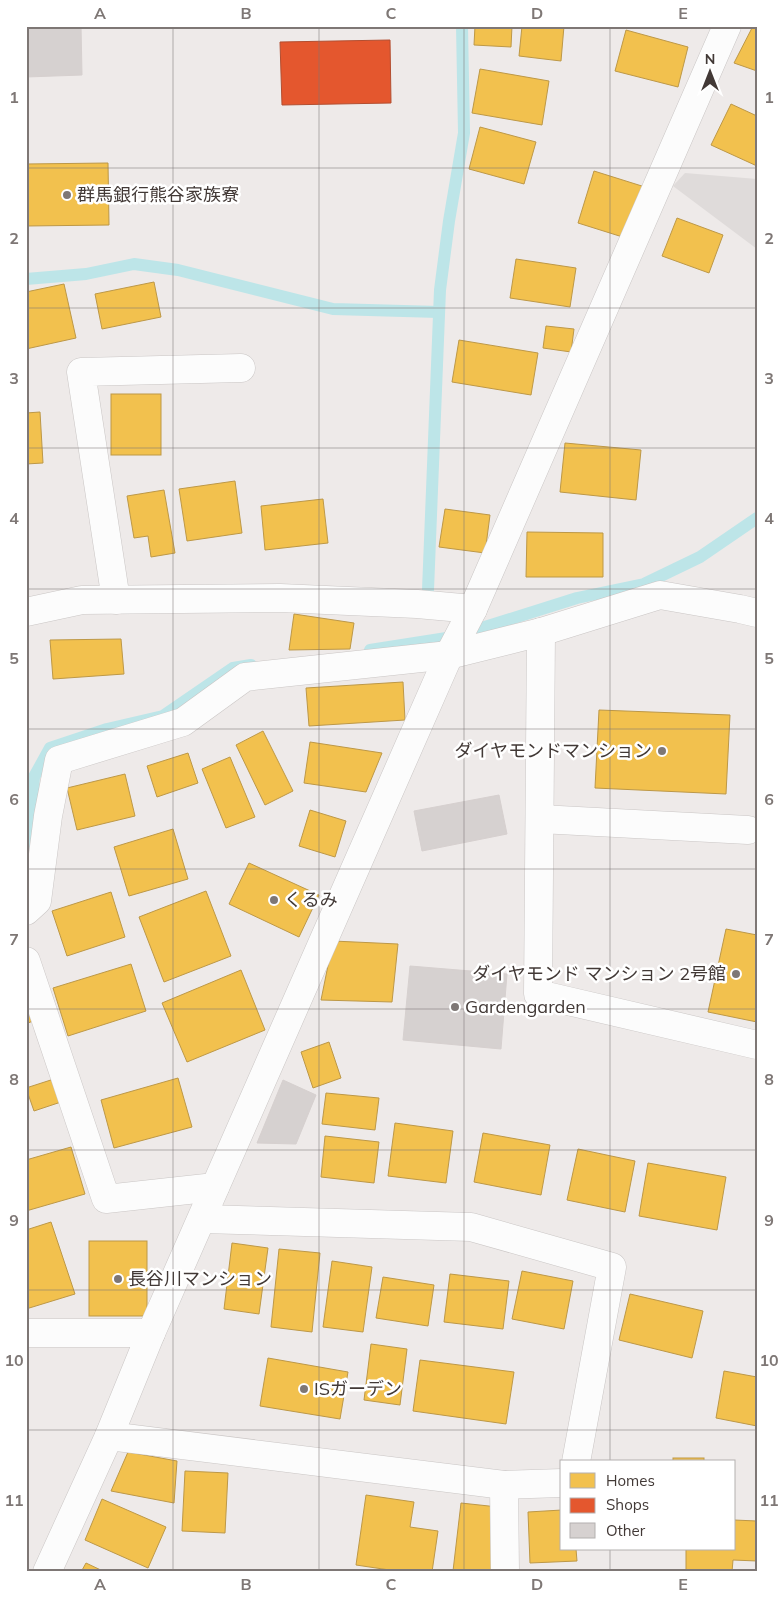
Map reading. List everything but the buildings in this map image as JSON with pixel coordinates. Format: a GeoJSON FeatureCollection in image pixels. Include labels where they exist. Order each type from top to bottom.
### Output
{"type":"FeatureCollection","features":[{"type":"Feature","properties":{"kind":"street"},"geometry":{"type":"LineString","coordinates":[[47,1572],[109,1436],[151,1333],[450,654],[473,609],[727,26]]}},
{"type":"Feature","properties":{"kind":"street"},"geometry":{"type":"LineString","coordinates":[[116,600],[81,372],[240,368]]}},
{"type":"Feature","properties":{"kind":"street"},"geometry":{"type":"LineString","coordinates":[[26,911],[37,901],[48,816],[59,760],[183,722],[245,677],[450,654],[541,632],[660,595],[740,609],[757,614]]}},
{"type":"Feature","properties":{"kind":"street"},"geometry":{"type":"LineString","coordinates":[[26,612],[82,600],[280,598],[417,604],[473,609]]}},
{"type":"Feature","properties":{"kind":"street"},"geometry":{"type":"LineString","coordinates":[[541,632],[538,994],[757,1045]]}},
{"type":"Feature","properties":{"kind":"street"},"geometry":{"type":"LineString","coordinates":[[540,819],[748,830]]}},
{"type":"Feature","properties":{"kind":"street"},"geometry":{"type":"LineString","coordinates":[[26,961],[106,1199],[215,1187]]}},
{"type":"Feature","properties":{"kind":"street"},"geometry":{"type":"LineString","coordinates":[[202,1219],[471,1227],[612,1267],[576,1460]]}},
{"type":"Feature","properties":{"kind":"street"},"geometry":{"type":"LineString","coordinates":[[26,1333],[151,1333]]}},
{"type":"Feature","properties":{"kind":"street"},"geometry":{"type":"LineString","coordinates":[[109,1436],[504,1485],[560,1483]]}},
{"type":"Feature","properties":{"kind":"street"},"geometry":{"type":"LineString","coordinates":[[504,1485],[505,1572]]}},
{"type":"Feature","properties":{"kind":"shaded area"},"geometry":{"type":"Polygon","coordinates":[[[685,173],[757,179],[757,249],[673,186],[685,173]]]}},
{"type":"Feature","properties":{"kind":"waterway"},"geometry":{"type":"LineString","coordinates":[[428,590],[440,290],[449,221],[464,133],[462,26]]}},
{"type":"Feature","properties":{"kind":"waterway"},"geometry":{"type":"LineString","coordinates":[[26,279],[86,274],[134,264],[178,270],[333,309],[439,312]]}},
{"type":"Feature","properties":{"kind":"waterway"},"geometry":{"type":"LineString","coordinates":[[370,650],[453,637],[577,598],[644,584],[700,557],[757,518]]}},
{"type":"Feature","properties":{"kind":"waterway"},"geometry":{"type":"LineString","coordinates":[[26,876],[34,777],[50,748],[107,729],[163,716],[233,668],[251,665]]}},
{"type":"Feature","properties":{"kind":"place","name":"群馬銀行熊谷家族寮"},"geometry":{"type":"Point","coordinates":[67,195]}},
{"type":"Feature","properties":{"kind":"place","name":"ダイヤモンドマンション"},"geometry":{"type":"Point","coordinates":[662,751]}},
{"type":"Feature","properties":{"kind":"place","name":"くるみ"},"geometry":{"type":"Point","coordinates":[274,900]}},
{"type":"Feature","properties":{"kind":"place","name":"ダイヤモンド マンション 2号館"},"geometry":{"type":"Point","coordinates":[736,974]}},
{"type":"Feature","properties":{"kind":"place","name":"Gardengarden"},"geometry":{"type":"Point","coordinates":[455,1007]}},
{"type":"Feature","properties":{"kind":"place","name":"長谷川マンション"},"geometry":{"type":"Point","coordinates":[118,1279]}},
{"type":"Feature","properties":{"kind":"place","name":"ISガーデン"},"geometry":{"type":"Point","coordinates":[304,1389]}}]}
